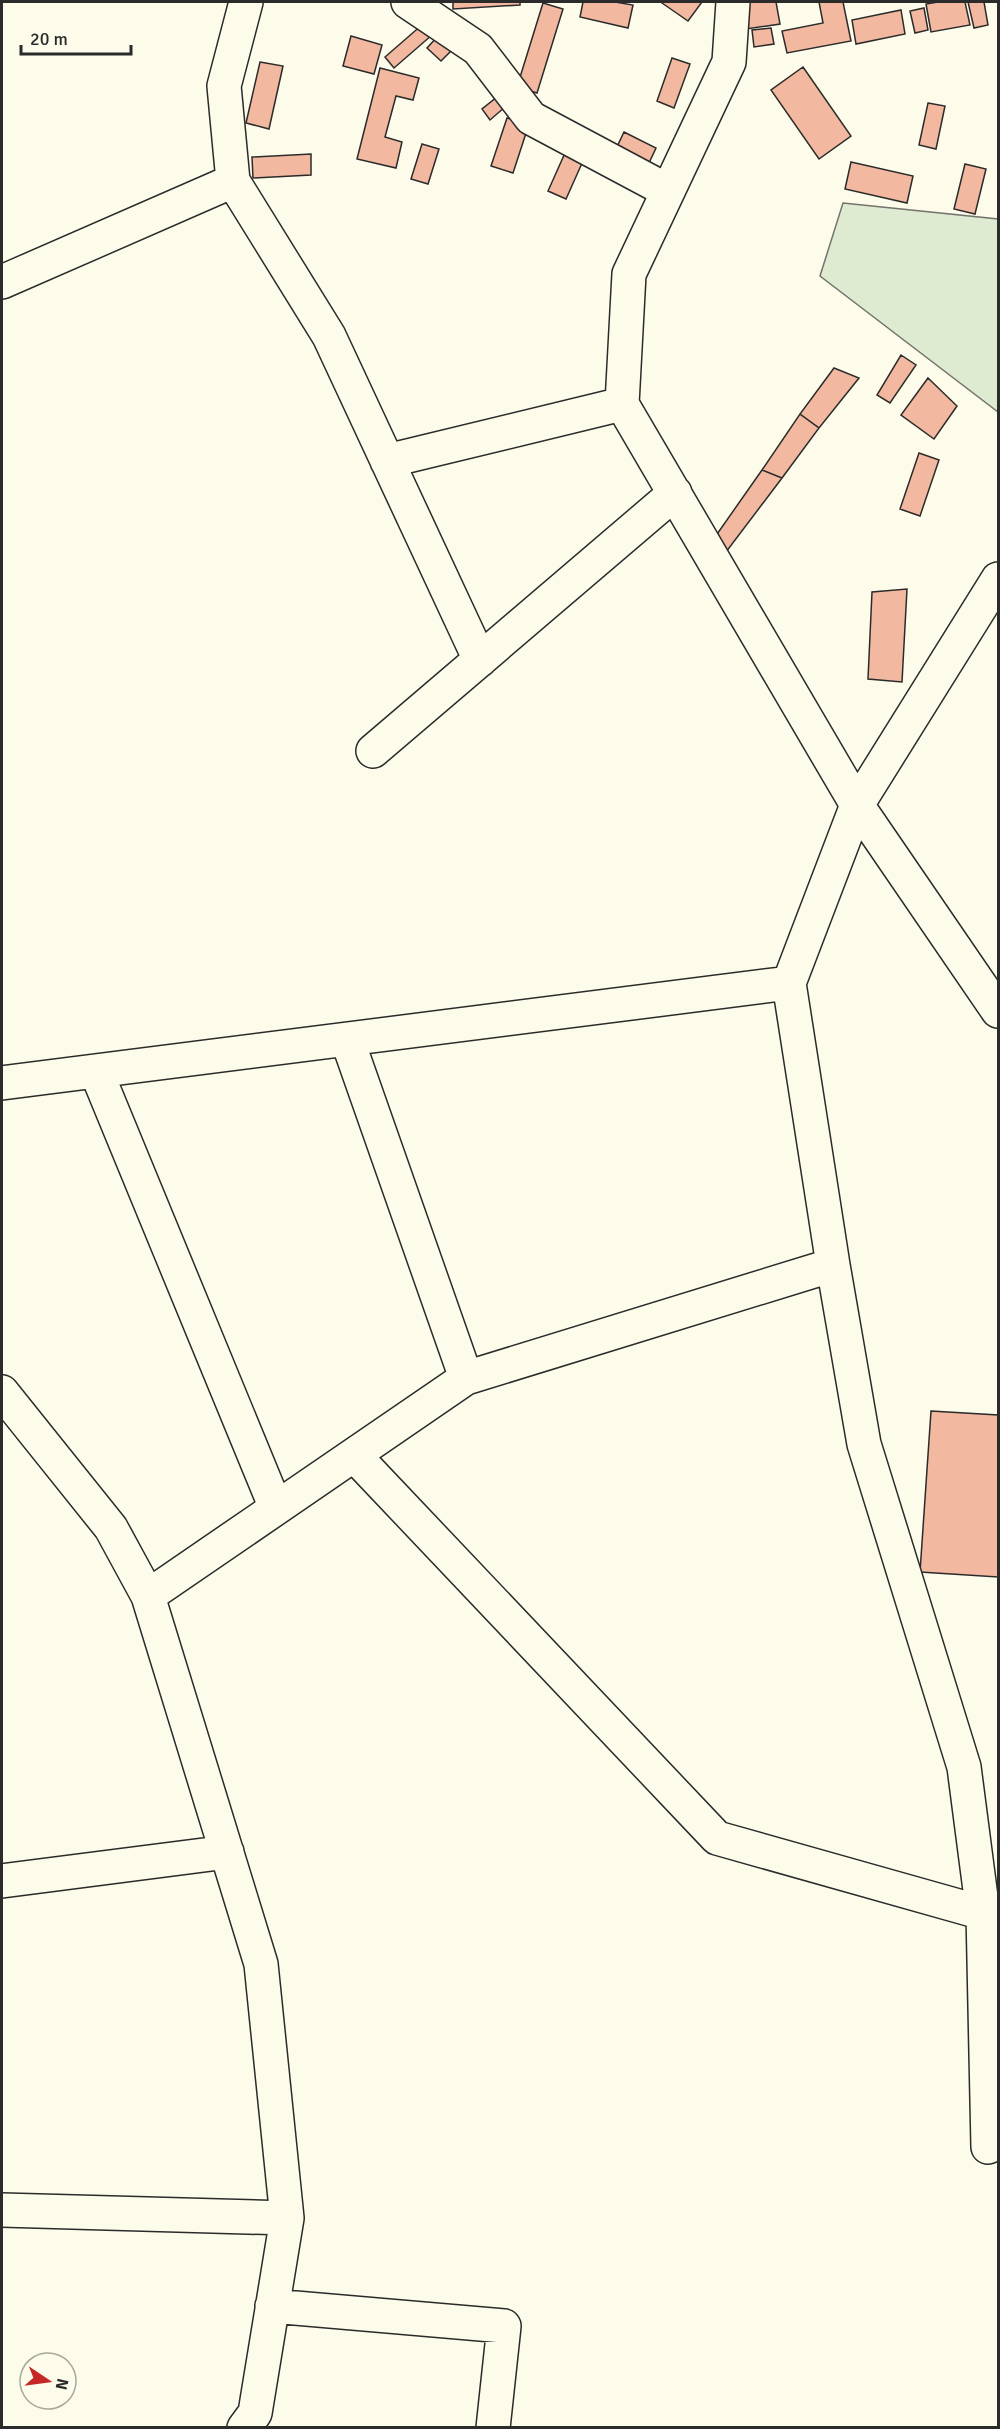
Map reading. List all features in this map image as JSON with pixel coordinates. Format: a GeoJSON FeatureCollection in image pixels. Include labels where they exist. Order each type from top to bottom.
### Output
{"type":"FeatureCollection","features":[{"type":"Feature","properties":{"kind":"street"},"geometry":{"type":"LineString","coordinates":[[246,2],[224,86],[233,181],[329,336],[480,660]]}},
{"type":"Feature","properties":{"kind":"street"},"geometry":{"type":"LineString","coordinates":[[408,2],[478,49],[531,118],[668,191]]}},
{"type":"Feature","properties":{"kind":"street"},"geometry":{"type":"LineString","coordinates":[[733,2],[729,62],[629,274],[622,404],[858,805],[999,1011]]}},
{"type":"Feature","properties":{"kind":"street"},"geometry":{"type":"LineString","coordinates":[[2,282],[233,181]]}},
{"type":"Feature","properties":{"kind":"street"},"geometry":{"type":"LineString","coordinates":[[387,460],[622,404]]}},
{"type":"Feature","properties":{"kind":"street"},"geometry":{"type":"LineString","coordinates":[[373,751],[675,493]]}},
{"type":"Feature","properties":{"kind":"street"},"geometry":{"type":"LineString","coordinates":[[988,2147],[983,1912],[964,1767],[864,1444],[833,1265],[789,983],[858,805],[999,579]]}},
{"type":"Feature","properties":{"kind":"street"},"geometry":{"type":"LineString","coordinates":[[2,1083],[789,983]]}},
{"type":"Feature","properties":{"kind":"street"},"geometry":{"type":"LineString","coordinates":[[347,1039],[466,1378]]}},
{"type":"Feature","properties":{"kind":"street"},"geometry":{"type":"LineString","coordinates":[[96,1071],[276,1508]]}},
{"type":"Feature","properties":{"kind":"street"},"geometry":{"type":"LineString","coordinates":[[148,1596],[466,1378],[833,1265]]}},
{"type":"Feature","properties":{"kind":"street"},"geometry":{"type":"LineString","coordinates":[[2,1392],[111,1527],[148,1596],[261,1964],[287,2218],[255,2413],[244,2427]]}},
{"type":"Feature","properties":{"kind":"street"},"geometry":{"type":"LineString","coordinates":[[354,1455],[717,1838],[983,1912]]}},
{"type":"Feature","properties":{"kind":"street"},"geometry":{"type":"LineString","coordinates":[[2,1881],[227,1852]]}},
{"type":"Feature","properties":{"kind":"street"},"geometry":{"type":"LineString","coordinates":[[2,2210],[287,2218]]}},
{"type":"Feature","properties":{"kind":"street"},"geometry":{"type":"LineString","coordinates":[[273,2306],[504,2326],[493,2427]]}},
{"type":"Feature","properties":{"kind":"green space"},"geometry":{"type":"Polygon","coordinates":[[[843,203],[998,219],[998,412],[820,276],[843,203]]]}},
{"type":"Feature","properties":{"kind":"building"},"geometry":{"type":"Polygon","coordinates":[[[453,2],[520,2],[520,5],[453,9],[453,2]]]}},
{"type":"Feature","properties":{"kind":"building"},"geometry":{"type":"Polygon","coordinates":[[[583,2],[615,2],[633,5],[628,28],[580,17],[583,2]]]}},
{"type":"Feature","properties":{"kind":"building"},"geometry":{"type":"Polygon","coordinates":[[[663,2],[702,2],[688,21],[663,2]]]}},
{"type":"Feature","properties":{"kind":"building"},"geometry":{"type":"Polygon","coordinates":[[[742,2],[776,2],[780,24],[746,29],[742,2]]]}},
{"type":"Feature","properties":{"kind":"building"},"geometry":{"type":"Polygon","coordinates":[[[819,2],[843,2],[851,41],[787,53],[782,31],[823,23],[819,2]]]}},
{"type":"Feature","properties":{"kind":"building"},"geometry":{"type":"Polygon","coordinates":[[[965,2],[970,25],[931,32],[926,4],[965,2]]]}},
{"type":"Feature","properties":{"kind":"building"},"geometry":{"type":"Polygon","coordinates":[[[968,2],[984,2],[988,25],[974,28],[968,2]]]}},
{"type":"Feature","properties":{"kind":"building"},"geometry":{"type":"Polygon","coordinates":[[[543,3],[563,9],[537,93],[517,87],[543,3]]]}},
{"type":"Feature","properties":{"kind":"building"},"geometry":{"type":"Polygon","coordinates":[[[924,8],[928,30],[915,33],[910,11],[924,8]]]}},
{"type":"Feature","properties":{"kind":"building"},"geometry":{"type":"Polygon","coordinates":[[[901,10],[905,34],[856,44],[852,20],[901,10]]]}},
{"type":"Feature","properties":{"kind":"building"},"geometry":{"type":"Polygon","coordinates":[[[423,24],[432,35],[394,68],[385,57],[423,24]]]}},
{"type":"Feature","properties":{"kind":"building"},"geometry":{"type":"Polygon","coordinates":[[[771,28],[774,44],[754,47],[752,30],[771,28]]]}},
{"type":"Feature","properties":{"kind":"building"},"geometry":{"type":"Polygon","coordinates":[[[439,35],[453,49],[441,61],[427,48],[439,35]]]}},
{"type":"Feature","properties":{"kind":"building"},"geometry":{"type":"Polygon","coordinates":[[[351,36],[382,45],[374,74],[343,66],[351,36]]]}},
{"type":"Feature","properties":{"kind":"building"},"geometry":{"type":"Polygon","coordinates":[[[672,58],[690,64],[674,108],[657,101],[672,58]]]}},
{"type":"Feature","properties":{"kind":"building"},"geometry":{"type":"Polygon","coordinates":[[[260,62],[283,66],[269,129],[246,123],[260,62]]]}},
{"type":"Feature","properties":{"kind":"building"},"geometry":{"type":"Polygon","coordinates":[[[803,67],[851,136],[819,159],[771,90],[803,67]]]}},
{"type":"Feature","properties":{"kind":"building"},"geometry":{"type":"Polygon","coordinates":[[[380,68],[419,78],[413,100],[396,96],[385,137],[402,142],[396,168],[357,159],[380,68]]]}},
{"type":"Feature","properties":{"kind":"building"},"geometry":{"type":"Polygon","coordinates":[[[497,97],[505,107],[490,120],[482,109],[497,97]]]}},
{"type":"Feature","properties":{"kind":"building"},"geometry":{"type":"Polygon","coordinates":[[[928,103],[945,106],[936,149],[919,145],[928,103]]]}},
{"type":"Feature","properties":{"kind":"building"},"geometry":{"type":"Polygon","coordinates":[[[507,118],[529,124],[513,173],[491,166],[507,118]]]}},
{"type":"Feature","properties":{"kind":"building"},"geometry":{"type":"Polygon","coordinates":[[[624,132],[656,148],[648,165],[616,149],[624,132]]]}},
{"type":"Feature","properties":{"kind":"building"},"geometry":{"type":"Polygon","coordinates":[[[422,144],[439,149],[428,184],[411,179],[422,144]]]}},
{"type":"Feature","properties":{"kind":"building"},"geometry":{"type":"Polygon","coordinates":[[[565,153],[583,161],[566,199],[548,191],[565,153]]]}},
{"type":"Feature","properties":{"kind":"building"},"geometry":{"type":"Polygon","coordinates":[[[311,154],[311,175],[253,178],[252,157],[311,154]]]}},
{"type":"Feature","properties":{"kind":"building"},"geometry":{"type":"Polygon","coordinates":[[[851,162],[913,176],[907,203],[845,189],[851,162]]]}},
{"type":"Feature","properties":{"kind":"building"},"geometry":{"type":"Polygon","coordinates":[[[965,164],[986,169],[975,214],[954,209],[965,164]]]}},
{"type":"Feature","properties":{"kind":"building"},"geometry":{"type":"Polygon","coordinates":[[[901,355],[916,365],[890,403],[877,395],[901,355]]]}},
{"type":"Feature","properties":{"kind":"building"},"geometry":{"type":"Polygon","coordinates":[[[834,368],[859,378],[819,428],[800,414],[834,368]]]}},
{"type":"Feature","properties":{"kind":"building"},"geometry":{"type":"Polygon","coordinates":[[[928,378],[957,406],[934,439],[901,415],[928,378]]]}},
{"type":"Feature","properties":{"kind":"building"},"geometry":{"type":"Polygon","coordinates":[[[800,414],[819,428],[782,478],[762,470],[800,414]]]}},
{"type":"Feature","properties":{"kind":"building"},"geometry":{"type":"Polygon","coordinates":[[[919,453],[939,460],[920,516],[900,509],[919,453]]]}},
{"type":"Feature","properties":{"kind":"building"},"geometry":{"type":"Polygon","coordinates":[[[762,470],[782,478],[726,552],[715,537],[762,470]]]}},
{"type":"Feature","properties":{"kind":"building"},"geometry":{"type":"Polygon","coordinates":[[[907,589],[902,682],[868,679],[872,592],[907,589]]]}},
{"type":"Feature","properties":{"kind":"building"},"geometry":{"type":"Polygon","coordinates":[[[931,1411],[998,1415],[998,1577],[920,1572],[931,1411]]]}}]}
